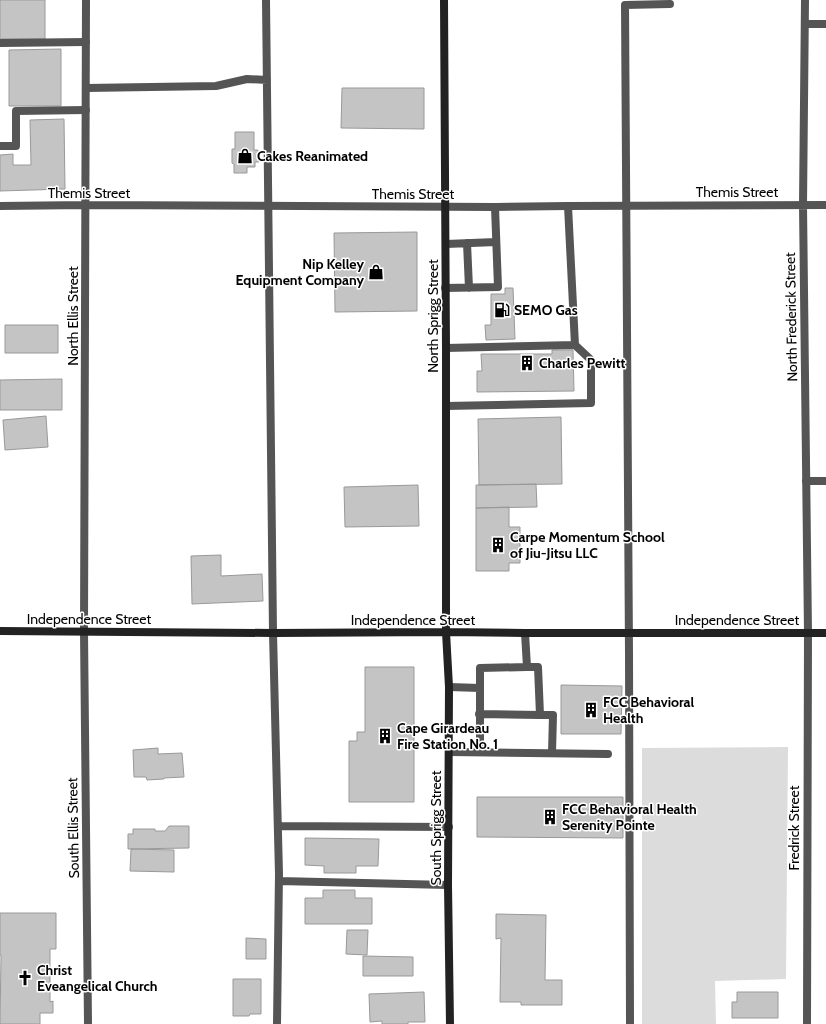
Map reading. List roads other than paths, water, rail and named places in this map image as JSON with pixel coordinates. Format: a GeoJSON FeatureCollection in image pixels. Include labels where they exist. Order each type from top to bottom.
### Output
{"type":"FeatureCollection","features":[{"type":"Feature","properties":{"kind":"main road","name":"North Sprigg Street"},"geometry":{"type":"LineString","coordinates":[[444,0],[446,244],[446,632]]}},
{"type":"Feature","properties":{"kind":"main road","name":"Independence Street"},"geometry":{"type":"LineString","coordinates":[[0,631],[273,633],[826,633]]}},
{"type":"Feature","properties":{"kind":"main road","name":"South Sprigg Street"},"geometry":{"type":"LineString","coordinates":[[446,632],[449,687],[448,885],[450,1024]]}},
{"type":"Feature","properties":{"kind":"street","name":"North Ellis Street"},"geometry":{"type":"LineString","coordinates":[[84,632],[86,0]]}},
{"type":"Feature","properties":{"kind":"street"},"geometry":{"type":"LineString","coordinates":[[266,0],[273,633],[279,881],[277,1024]]}},
{"type":"Feature","properties":{"kind":"street","name":"North Frederick Street"},"geometry":{"type":"LineString","coordinates":[[805,0],[803,205],[808,633]]}},
{"type":"Feature","properties":{"kind":"street"},"geometry":{"type":"LineString","coordinates":[[630,1024],[625,4],[670,4]]}},
{"type":"Feature","properties":{"kind":"street"},"geometry":{"type":"LineString","coordinates":[[805,24],[826,24]]}},
{"type":"Feature","properties":{"kind":"street"},"geometry":{"type":"LineString","coordinates":[[0,43],[86,42]]}},
{"type":"Feature","properties":{"kind":"street"},"geometry":{"type":"LineString","coordinates":[[86,88],[216,86],[247,79],[267,80]]}},
{"type":"Feature","properties":{"kind":"street"},"geometry":{"type":"LineString","coordinates":[[0,146],[16,146],[16,111],[86,110]]}},
{"type":"Feature","properties":{"kind":"street","name":"Themis Street"},"geometry":{"type":"LineString","coordinates":[[0,206],[496,207],[826,205]]}},
{"type":"Feature","properties":{"kind":"street"},"geometry":{"type":"LineString","coordinates":[[446,406],[591,403],[591,360],[575,345],[568,206]]}},
{"type":"Feature","properties":{"kind":"street"},"geometry":{"type":"LineString","coordinates":[[446,288],[498,287],[496,207]]}},
{"type":"Feature","properties":{"kind":"street"},"geometry":{"type":"LineString","coordinates":[[446,244],[496,242]]}},
{"type":"Feature","properties":{"kind":"street"},"geometry":{"type":"LineString","coordinates":[[467,243],[469,288]]}},
{"type":"Feature","properties":{"kind":"street"},"geometry":{"type":"LineString","coordinates":[[446,348],[575,345]]}},
{"type":"Feature","properties":{"kind":"street"},"geometry":{"type":"LineString","coordinates":[[806,481],[826,481]]}},
{"type":"Feature","properties":{"kind":"street","name":"South Ellis Street"},"geometry":{"type":"LineString","coordinates":[[84,632],[88,1024]]}},
{"type":"Feature","properties":{"kind":"street"},"geometry":{"type":"LineString","coordinates":[[525,633],[527,667]]}},
{"type":"Feature","properties":{"kind":"street","name":"Fredrick Street"},"geometry":{"type":"LineString","coordinates":[[807,1024],[808,633]]}},
{"type":"Feature","properties":{"kind":"street"},"geometry":{"type":"LineString","coordinates":[[480,752],[480,668],[538,667],[540,715]]}},
{"type":"Feature","properties":{"kind":"street"},"geometry":{"type":"LineString","coordinates":[[449,687],[480,688]]}},
{"type":"Feature","properties":{"kind":"street"},"geometry":{"type":"LineString","coordinates":[[479,714],[552,715],[552,753]]}},
{"type":"Feature","properties":{"kind":"street"},"geometry":{"type":"LineString","coordinates":[[449,752],[608,754]]}},
{"type":"Feature","properties":{"kind":"street"},"geometry":{"type":"LineString","coordinates":[[278,826],[448,827]]}},
{"type":"Feature","properties":{"kind":"street"},"geometry":{"type":"LineString","coordinates":[[279,881],[448,885]]}},
{"type":"Feature","properties":{"kind":"place","name":"Cakes Reanimated"},"geometry":{"type":"Point","coordinates":[245,156]}},
{"type":"Feature","properties":{"kind":"place","name":"Nip Kelley Equipment Company"},"geometry":{"type":"Point","coordinates":[376,272]}},
{"type":"Feature","properties":{"kind":"place","name":"SEMO Gas"},"geometry":{"type":"Point","coordinates":[502,310]}},
{"type":"Feature","properties":{"kind":"place","name":"Charles Pewitt"},"geometry":{"type":"Point","coordinates":[527,363]}},
{"type":"Feature","properties":{"kind":"place","name":"Carpe Momentum School of Jiu-Jitsu LLC"},"geometry":{"type":"Point","coordinates":[498,545]}},
{"type":"Feature","properties":{"kind":"place","name":"FCC Behavioral Health"},"geometry":{"type":"Point","coordinates":[591,710]}},
{"type":"Feature","properties":{"kind":"place","name":"Cape Girardeau Fire Station No. 1"},"geometry":{"type":"Point","coordinates":[385,736]}},
{"type":"Feature","properties":{"kind":"place","name":"FCC Behavioral Health Serenity Pointe"},"geometry":{"type":"Point","coordinates":[550,817]}},
{"type":"Feature","properties":{"kind":"place","name":"Christ Eveangelical Church"},"geometry":{"type":"Point","coordinates":[25,978]}}]}
